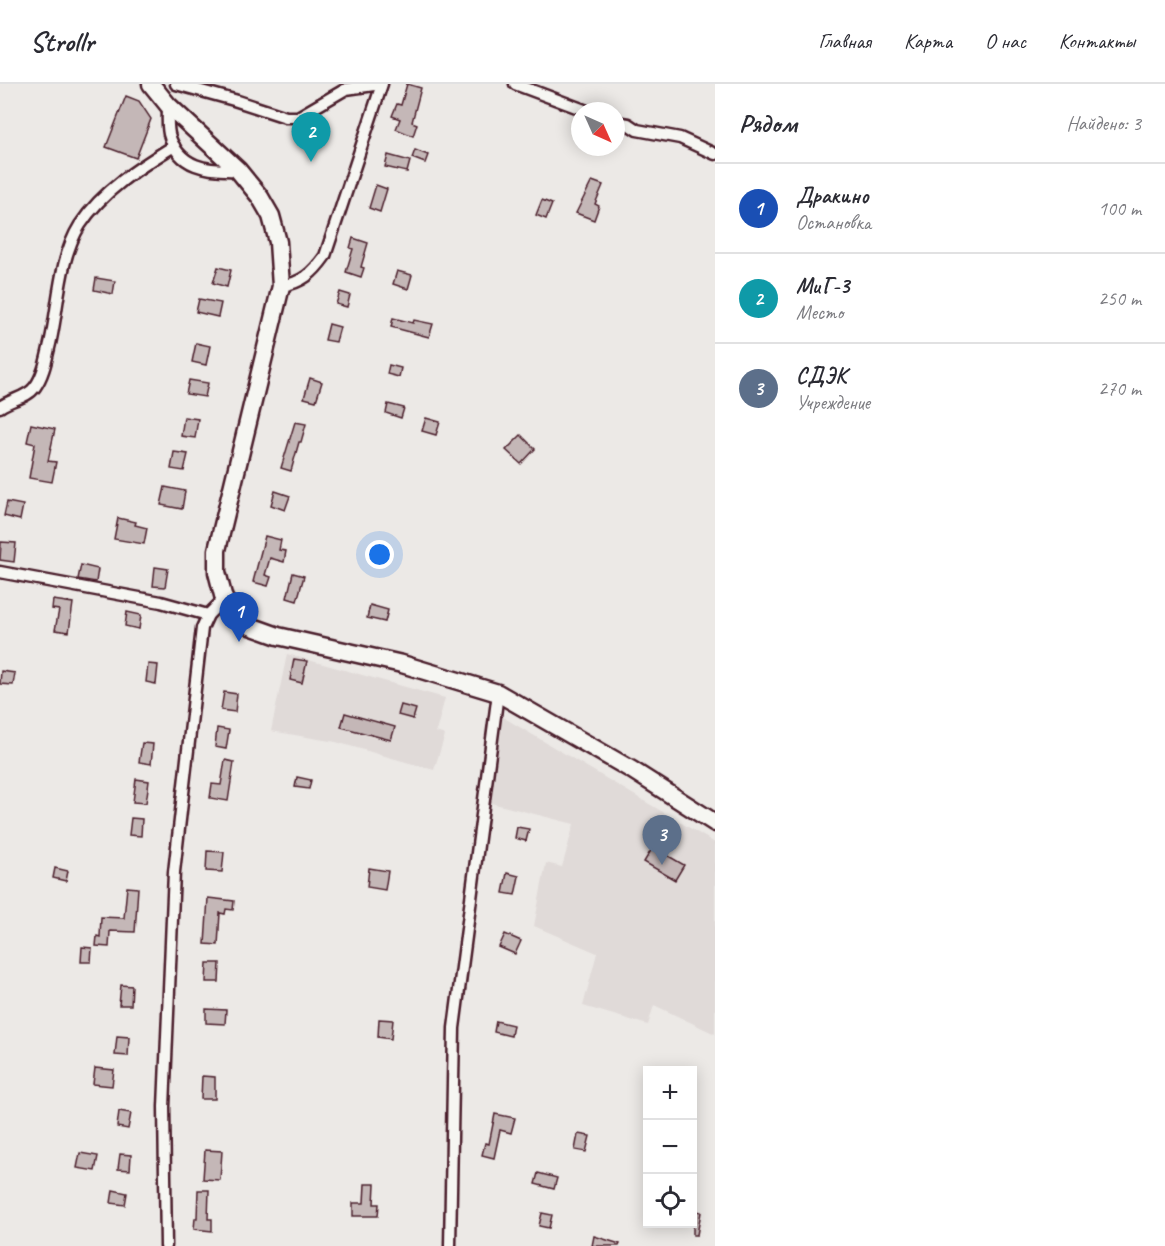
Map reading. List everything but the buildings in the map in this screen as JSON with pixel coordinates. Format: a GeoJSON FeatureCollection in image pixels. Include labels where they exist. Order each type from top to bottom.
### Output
{"type":"FeatureCollection","features":[{"type":"Feature","properties":{"kind":"main road"},"geometry":{"type":"LineString","coordinates":[[156,86],[168,105],[238,170],[260,197],[271,216],[278,242],[281,286],[217,550],[217,572],[224,599],[238,616],[257,629],[278,636],[402,664],[498,693],[632,770],[715,823]]}},
{"type":"Feature","properties":{"kind":"street"},"geometry":{"type":"LineString","coordinates":[[176,84],[286,117],[298,117],[346,89],[382,84],[325,256],[314,272],[305,279],[292,285],[281,286]]}},
{"type":"Feature","properties":{"kind":"street"},"geometry":{"type":"LineString","coordinates":[[515,84],[571,105]]}},
{"type":"Feature","properties":{"kind":"street"},"geometry":{"type":"LineString","coordinates":[[168,105],[168,133],[182,158],[212,171],[238,170]]}},
{"type":"Feature","properties":{"kind":"street"},"geometry":{"type":"LineString","coordinates":[[625,124],[637,129],[680,138],[715,154]]}},
{"type":"Feature","properties":{"kind":"street"},"geometry":{"type":"LineString","coordinates":[[0,406],[26,395],[35,387],[44,369],[53,334],[66,259],[80,226],[106,195],[138,168],[174,146]]}},
{"type":"Feature","properties":{"kind":"street"},"geometry":{"type":"LineString","coordinates":[[0,573],[161,602],[208,615]]}},
{"type":"Feature","properties":{"kind":"street"},"geometry":{"type":"LineString","coordinates":[[166,1246],[164,1107],[174,872],[202,628],[208,615],[224,599]]}},
{"type":"Feature","properties":{"kind":"street"},"geometry":{"type":"LineString","coordinates":[[450,1246],[454,1028],[498,693]]}},
{"type":"Feature","properties":{"kind":"shaded area"},"geometry":{"type":"Polygon","coordinates":[[[287,654],[445,698],[436,732],[445,735],[434,770],[336,742],[271,731],[287,654]]]}},
{"type":"Feature","properties":{"kind":"shaded area"},"geometry":{"type":"Polygon","coordinates":[[[501,716],[715,843],[715,1034],[654,1005],[648,1025],[583,1006],[597,953],[534,926],[546,863],[562,867],[574,824],[491,803],[501,716]]]}},
{"type":"Feature","properties":{"kind":"place","name":"МиГ-3"},"geometry":{"type":"Point","coordinates":[311,162]}},
{"type":"Feature","properties":{"kind":"place","name":"Дракино"},"geometry":{"type":"Point","coordinates":[239,642]}},
{"type":"Feature","properties":{"kind":"place","name":"СДЭК"},"geometry":{"type":"Point","coordinates":[662,865]}}]}
